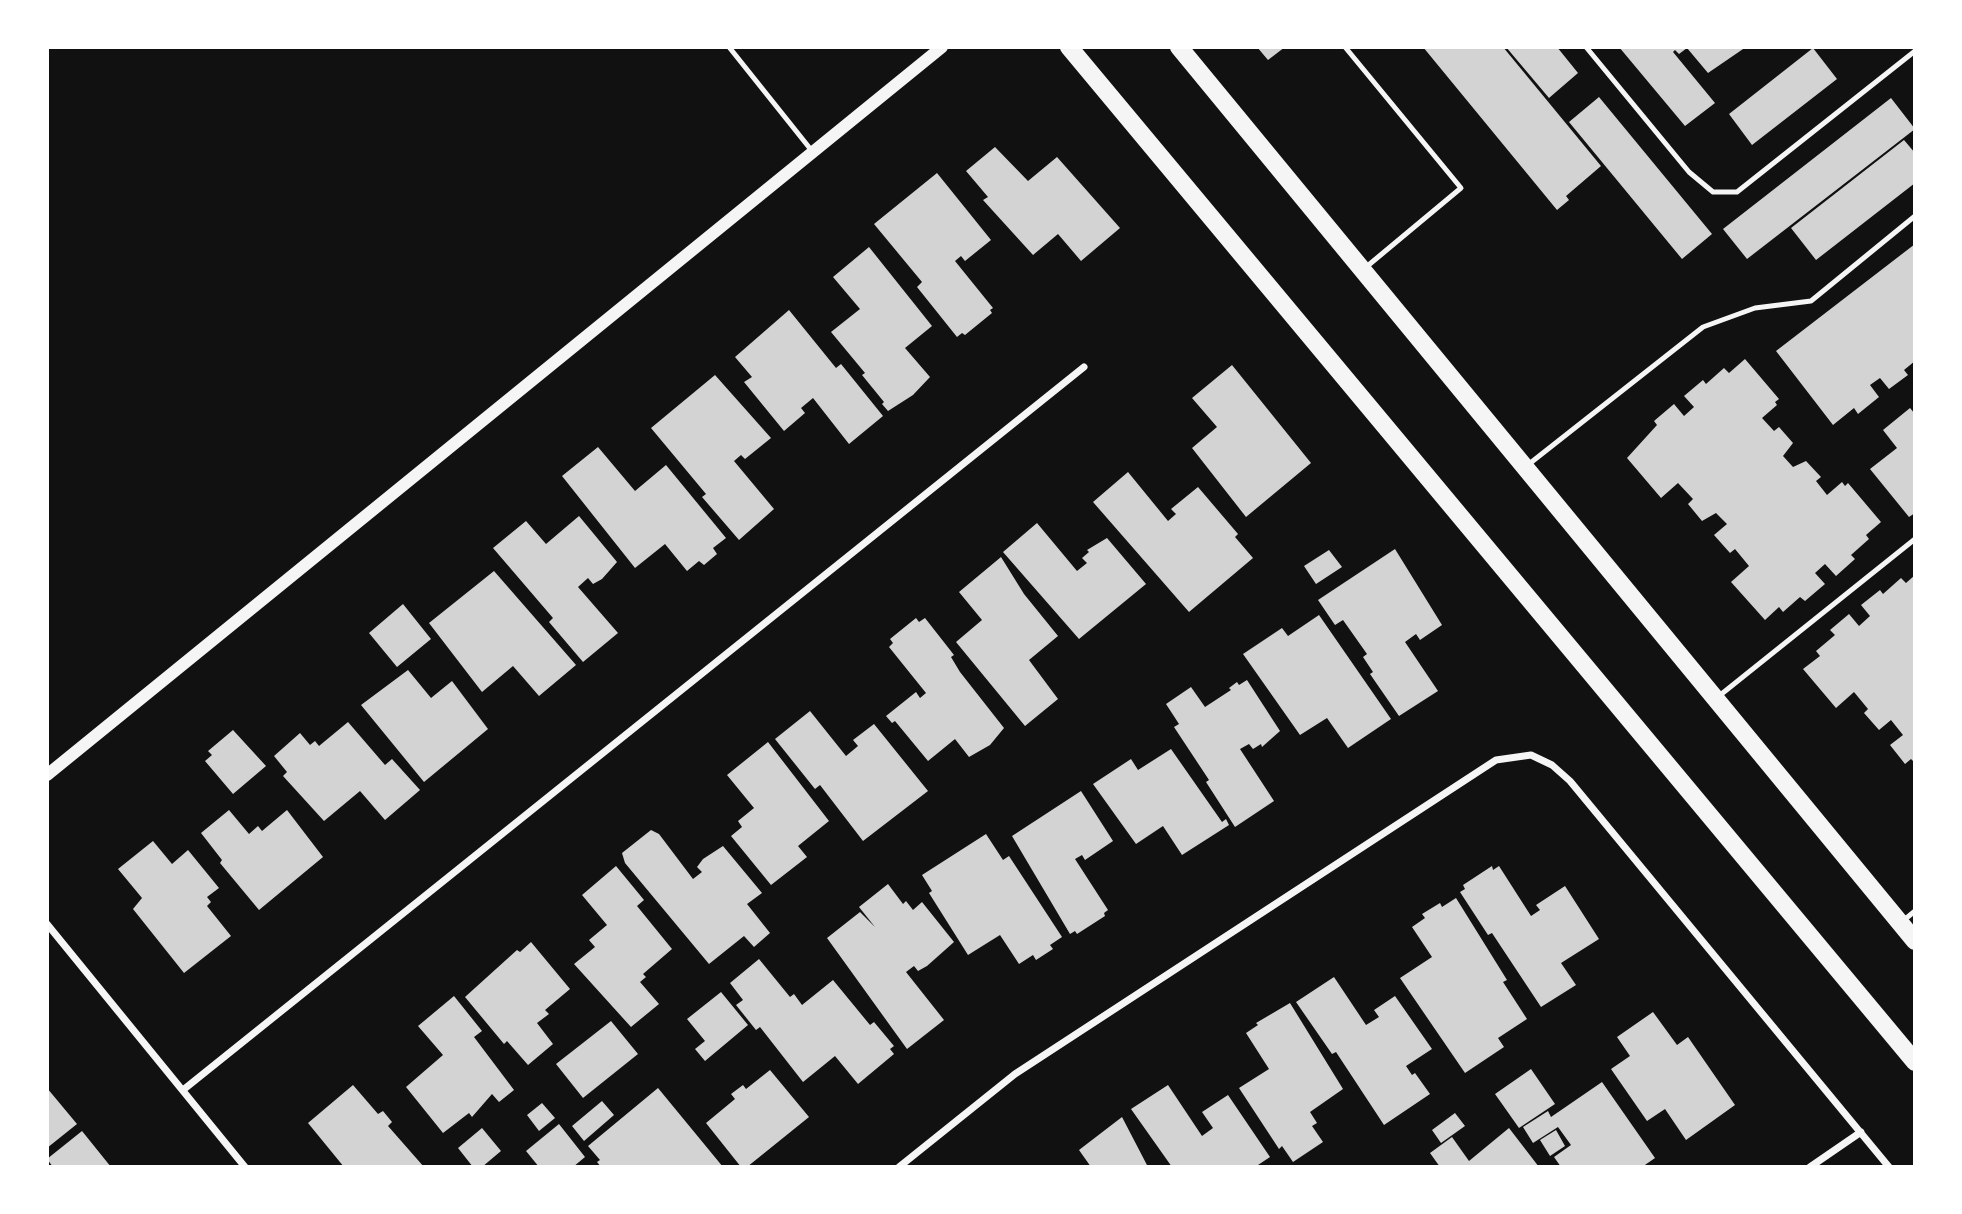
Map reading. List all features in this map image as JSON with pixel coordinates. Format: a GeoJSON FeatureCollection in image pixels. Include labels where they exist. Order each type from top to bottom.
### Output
{"type":"FeatureCollection","features":[{"type":"Feature","properties":{"kind":"main road"},"geometry":{"type":"LineString","coordinates":[[1069,47],[1915,1062]]}},
{"type":"Feature","properties":{"kind":"main road"},"geometry":{"type":"LineString","coordinates":[[1179,47],[1915,941]]}},
{"type":"Feature","properties":{"kind":"street"},"geometry":{"type":"LineString","coordinates":[[47,775],[942,47]]}},
{"type":"Feature","properties":{"kind":"street"},"geometry":{"type":"LineString","coordinates":[[183,1090],[1084,367]]}},
{"type":"Feature","properties":{"kind":"street"},"geometry":{"type":"LineString","coordinates":[[898,1167],[1016,1074],[1496,760],[1531,755],[1552,765],[1570,781],[1889,1167]]}},
{"type":"Feature","properties":{"kind":"street"},"geometry":{"type":"LineString","coordinates":[[47,924],[245,1167]]}},
{"type":"Feature","properties":{"kind":"street"},"geometry":{"type":"LineString","coordinates":[[1810,1167],[1861,1132]]}},
{"type":"Feature","properties":{"kind":"lane"},"geometry":{"type":"LineString","coordinates":[[729,47],[814,153]]}},
{"type":"Feature","properties":{"kind":"lane"},"geometry":{"type":"LineString","coordinates":[[1345,47],[1461,188],[1362,271]]}},
{"type":"Feature","properties":{"kind":"lane"},"geometry":{"type":"LineString","coordinates":[[1586,47],[1689,172],[1713,192],[1737,192],[1915,51]]}},
{"type":"Feature","properties":{"kind":"lane"},"geometry":{"type":"LineString","coordinates":[[1524,468],[1703,327],[1755,308],[1811,301],[1915,216]]}},
{"type":"Feature","properties":{"kind":"lane"},"geometry":{"type":"LineString","coordinates":[[1714,700],[1915,539]]}},
{"type":"Feature","properties":{"kind":"lane"},"geometry":{"type":"LineString","coordinates":[[1899,923],[1915,911]]}},
{"type":"Feature","properties":{"kind":"building"},"geometry":{"type":"Polygon","coordinates":[[[1257,47],[1285,47],[1268,60],[1257,47]]]}},
{"type":"Feature","properties":{"kind":"building"},"geometry":{"type":"Polygon","coordinates":[[[1423,47],[1503,47],[1601,166],[1566,196],[1569,200],[1557,210],[1423,47]]]}},
{"type":"Feature","properties":{"kind":"building"},"geometry":{"type":"Polygon","coordinates":[[[1506,47],[1557,47],[1578,73],[1549,98],[1506,47]]]}},
{"type":"Feature","properties":{"kind":"building"},"geometry":{"type":"Polygon","coordinates":[[[1619,47],[1746,47],[1708,73],[1687,48],[1679,54],[1675,50],[1673,52],[1715,103],[1685,126],[1619,47]]]}},
{"type":"Feature","properties":{"kind":"building"},"geometry":{"type":"Polygon","coordinates":[[[1813,48],[1837,79],[1752,145],[1729,114],[1813,48]]]}},
{"type":"Feature","properties":{"kind":"building"},"geometry":{"type":"Polygon","coordinates":[[[1599,97],[1712,234],[1682,259],[1569,122],[1599,97]]]}},
{"type":"Feature","properties":{"kind":"building"},"geometry":{"type":"Polygon","coordinates":[[[1891,98],[1915,129],[1747,259],[1723,229],[1891,98]]]}},
{"type":"Feature","properties":{"kind":"building"},"geometry":{"type":"Polygon","coordinates":[[[1904,140],[1915,153],[1915,183],[1816,260],[1791,228],[1904,140]]]}},
{"type":"Feature","properties":{"kind":"building"},"geometry":{"type":"Polygon","coordinates":[[[995,147],[1028,181],[1057,157],[1120,228],[1081,261],[1058,234],[1033,255],[983,200],[988,197],[966,171],[995,147]]]}},
{"type":"Feature","properties":{"kind":"building"},"geometry":{"type":"Polygon","coordinates":[[[937,173],[991,240],[965,261],[961,256],[955,261],[993,308],[990,310],[992,313],[965,335],[962,333],[957,337],[917,287],[922,282],[874,224],[937,173]]]}},
{"type":"Feature","properties":{"kind":"building"},"geometry":{"type":"Polygon","coordinates":[[[1915,244],[1915,361],[1904,370],[1908,375],[1889,389],[1880,378],[1870,385],[1879,397],[1858,414],[1854,408],[1833,425],[1776,351],[1915,244]]]}},
{"type":"Feature","properties":{"kind":"building"},"geometry":{"type":"Polygon","coordinates":[[[869,247],[932,326],[905,348],[930,377],[913,395],[888,411],[862,375],[865,373],[831,332],[860,309],[833,277],[869,247]]]}},
{"type":"Feature","properties":{"kind":"building"},"geometry":{"type":"Polygon","coordinates":[[[789,310],[836,368],[841,364],[883,416],[849,444],[813,398],[801,408],[805,413],[784,431],[744,382],[752,377],[735,357],[789,310]]]}},
{"type":"Feature","properties":{"kind":"building"},"geometry":{"type":"Polygon","coordinates":[[[1745,359],[1779,399],[1775,402],[1777,405],[1762,418],[1774,431],[1779,427],[1793,443],[1783,456],[1793,467],[1806,461],[1821,477],[1816,481],[1827,495],[1842,482],[1845,486],[1848,483],[1881,522],[1866,535],[1869,539],[1851,555],[1855,559],[1836,576],[1825,564],[1815,573],[1825,584],[1805,601],[1800,597],[1783,612],[1779,607],[1765,620],[1731,582],[1749,566],[1735,549],[1730,553],[1714,535],[1727,524],[1716,513],[1702,521],[1688,504],[1693,499],[1678,483],[1661,498],[1627,458],[1657,425],[1654,421],[1674,404],[1684,416],[1694,407],[1684,396],[1703,380],[1706,384],[1724,368],[1729,373],[1745,359]]]}},
{"type":"Feature","properties":{"kind":"building"},"geometry":{"type":"Polygon","coordinates":[[[1232,365],[1311,463],[1246,517],[1192,448],[1217,427],[1192,398],[1232,365]]]}},
{"type":"Feature","properties":{"kind":"building"},"geometry":{"type":"Polygon","coordinates":[[[715,375],[771,438],[745,459],[741,455],[734,461],[774,509],[739,540],[702,497],[706,494],[651,428],[715,375]]]}},
{"type":"Feature","properties":{"kind":"building"},"geometry":{"type":"Polygon","coordinates":[[[1910,408],[1915,414],[1915,513],[1909,517],[1870,469],[1897,448],[1883,430],[1910,408]]]}},
{"type":"Feature","properties":{"kind":"building"},"geometry":{"type":"Polygon","coordinates":[[[598,447],[635,491],[666,465],[726,538],[713,548],[717,554],[704,565],[699,561],[687,571],[665,544],[635,568],[562,476],[598,447]]]}},
{"type":"Feature","properties":{"kind":"building"},"geometry":{"type":"Polygon","coordinates":[[[1128,472],[1168,521],[1176,514],[1171,509],[1198,487],[1238,534],[1235,537],[1253,558],[1189,612],[1093,502],[1128,472]]]}},
{"type":"Feature","properties":{"kind":"building"},"geometry":{"type":"Polygon","coordinates":[[[579,516],[617,562],[602,579],[593,584],[588,578],[578,587],[618,633],[583,662],[549,622],[553,618],[493,548],[526,521],[546,544],[579,516]]]}},
{"type":"Feature","properties":{"kind":"building"},"geometry":{"type":"Polygon","coordinates":[[[1037,523],[1077,571],[1087,563],[1082,558],[1089,552],[1087,550],[1107,538],[1146,584],[1079,639],[1003,552],[1037,523]]]}},
{"type":"Feature","properties":{"kind":"building"},"geometry":{"type":"Polygon","coordinates":[[[1395,549],[1442,625],[1420,640],[1416,634],[1405,642],[1438,691],[1399,716],[1370,674],[1373,672],[1363,657],[1367,654],[1343,620],[1335,625],[1318,600],[1395,549]]]}},
{"type":"Feature","properties":{"kind":"building"},"geometry":{"type":"Polygon","coordinates":[[[1329,550],[1342,567],[1316,584],[1304,566],[1329,550]]]}},
{"type":"Feature","properties":{"kind":"building"},"geometry":{"type":"Polygon","coordinates":[[[1001,557],[1024,594],[1058,636],[1029,660],[1058,699],[1025,726],[956,642],[982,620],[959,592],[1001,557]]]}},
{"type":"Feature","properties":{"kind":"building"},"geometry":{"type":"Polygon","coordinates":[[[494,571],[576,665],[539,696],[513,666],[482,692],[429,623],[494,571]]]}},
{"type":"Feature","properties":{"kind":"building"},"geometry":{"type":"Polygon","coordinates":[[[1915,575],[1915,763],[1911,759],[1905,764],[1890,745],[1903,735],[1891,720],[1879,730],[1864,713],[1868,709],[1854,692],[1836,708],[1803,669],[1820,656],[1816,651],[1835,635],[1830,630],[1849,614],[1859,626],[1870,616],[1861,605],[1880,590],[1883,594],[1901,578],[1906,583],[1915,575]]]}},
{"type":"Feature","properties":{"kind":"building"},"geometry":{"type":"Polygon","coordinates":[[[403,604],[431,639],[397,667],[369,633],[403,604]]]}},
{"type":"Feature","properties":{"kind":"building"},"geometry":{"type":"Polygon","coordinates":[[[1319,615],[1391,719],[1348,748],[1327,718],[1300,735],[1243,654],[1282,628],[1288,636],[1319,615]]]}},
{"type":"Feature","properties":{"kind":"building"},"geometry":{"type":"Polygon","coordinates":[[[916,618],[919,622],[925,618],[954,655],[951,657],[960,672],[1004,728],[990,745],[969,757],[955,739],[928,761],[895,721],[892,723],[886,716],[916,692],[920,698],[926,693],[889,647],[893,643],[890,639],[916,618]]]}},
{"type":"Feature","properties":{"kind":"building"},"geometry":{"type":"Polygon","coordinates":[[[408,670],[431,698],[452,681],[488,729],[424,782],[361,705],[408,670]]]}},
{"type":"Feature","properties":{"kind":"building"},"geometry":{"type":"Polygon","coordinates":[[[1247,680],[1280,731],[1262,747],[1261,744],[1253,749],[1249,744],[1240,749],[1274,801],[1235,827],[1206,782],[1209,780],[1174,727],[1179,724],[1166,704],[1191,687],[1205,707],[1231,690],[1229,688],[1237,682],[1239,685],[1247,680]]]}},
{"type":"Feature","properties":{"kind":"building"},"geometry":{"type":"Polygon","coordinates":[[[810,711],[846,756],[858,746],[853,740],[874,724],[928,791],[863,841],[820,785],[815,789],[775,739],[810,711]]]}},
{"type":"Feature","properties":{"kind":"building"},"geometry":{"type":"Polygon","coordinates":[[[348,722],[385,765],[392,759],[420,790],[385,820],[360,791],[324,821],[283,776],[287,772],[274,756],[300,733],[310,745],[315,741],[319,746],[348,722]]]}},
{"type":"Feature","properties":{"kind":"building"},"geometry":{"type":"Polygon","coordinates":[[[233,730],[266,766],[233,794],[205,761],[212,755],[208,751],[233,730]]]}},
{"type":"Feature","properties":{"kind":"building"},"geometry":{"type":"Polygon","coordinates":[[[768,742],[829,821],[798,846],[807,857],[771,885],[731,836],[742,827],[738,821],[754,808],[727,775],[768,742]]]}},
{"type":"Feature","properties":{"kind":"building"},"geometry":{"type":"Polygon","coordinates":[[[1171,749],[1222,822],[1226,819],[1229,825],[1182,855],[1163,826],[1136,844],[1093,784],[1131,759],[1138,770],[1171,749]]]}},
{"type":"Feature","properties":{"kind":"building"},"geometry":{"type":"Polygon","coordinates":[[[1081,791],[1113,841],[1085,860],[1082,855],[1075,859],[1108,910],[1104,913],[1105,916],[1077,934],[1075,931],[1070,934],[1012,836],[1081,791]]]}},
{"type":"Feature","properties":{"kind":"building"},"geometry":{"type":"Polygon","coordinates":[[[229,810],[249,834],[258,826],[262,831],[287,810],[323,857],[259,910],[220,863],[222,860],[201,833],[229,810]]]}},
{"type":"Feature","properties":{"kind":"building"},"geometry":{"type":"Polygon","coordinates":[[[651,830],[659,834],[693,879],[702,872],[697,867],[703,859],[723,846],[762,893],[747,904],[770,933],[754,947],[744,936],[709,964],[625,863],[622,853],[651,830]]]}},
{"type":"Feature","properties":{"kind":"building"},"geometry":{"type":"Polygon","coordinates":[[[986,834],[1003,860],[1009,856],[1062,937],[1050,945],[1053,949],[1036,960],[1033,955],[1019,964],[1000,935],[968,955],[929,893],[932,891],[922,875],[986,834]]]}},
{"type":"Feature","properties":{"kind":"building"},"geometry":{"type":"Polygon","coordinates":[[[153,841],[172,864],[188,850],[219,888],[207,897],[211,902],[207,906],[231,936],[184,973],[133,909],[142,898],[118,869],[153,841]]]}},
{"type":"Feature","properties":{"kind":"building"},"geometry":{"type":"Polygon","coordinates":[[[616,866],[644,900],[637,906],[672,949],[643,974],[646,977],[640,982],[659,1004],[631,1027],[574,964],[595,947],[589,940],[607,925],[582,895],[616,866]]]}},
{"type":"Feature","properties":{"kind":"building"},"geometry":{"type":"Polygon","coordinates":[[[1492,866],[1493,870],[1499,866],[1531,916],[1540,910],[1536,905],[1565,886],[1599,939],[1561,963],[1576,985],[1541,1007],[1492,933],[1488,935],[1460,892],[1465,889],[1463,885],[1492,866]]]}},
{"type":"Feature","properties":{"kind":"building"},"geometry":{"type":"Polygon","coordinates":[[[888,884],[903,904],[906,901],[913,910],[922,902],[954,942],[927,966],[918,971],[914,966],[906,972],[944,1020],[907,1049],[827,938],[860,912],[875,927],[859,907],[888,884]]]}},
{"type":"Feature","properties":{"kind":"building"},"geometry":{"type":"Polygon","coordinates":[[[1456,898],[1507,980],[1503,982],[1527,1019],[1498,1038],[1504,1047],[1465,1073],[1400,978],[1432,957],[1412,927],[1425,918],[1422,914],[1440,903],[1442,907],[1456,898]]]}},
{"type":"Feature","properties":{"kind":"building"},"geometry":{"type":"Polygon","coordinates":[[[531,942],[570,989],[545,1010],[549,1014],[537,1023],[553,1044],[528,1065],[507,1041],[504,1044],[465,997],[517,950],[520,952],[531,942]]]}},
{"type":"Feature","properties":{"kind":"building"},"geometry":{"type":"Polygon","coordinates":[[[759,959],[790,997],[794,994],[802,1005],[833,980],[870,1025],[874,1022],[894,1046],[890,1049],[894,1054],[858,1084],[835,1056],[803,1082],[760,1027],[756,1030],[736,1005],[743,1000],[730,983],[759,959]]]}},
{"type":"Feature","properties":{"kind":"building"},"geometry":{"type":"Polygon","coordinates":[[[1334,977],[1366,1025],[1379,1017],[1374,1010],[1395,996],[1432,1049],[1406,1066],[1412,1075],[1415,1073],[1430,1094],[1384,1125],[1336,1052],[1332,1054],[1296,1002],[1334,977]]]}},
{"type":"Feature","properties":{"kind":"building"},"geometry":{"type":"Polygon","coordinates":[[[721,992],[748,1025],[705,1061],[695,1049],[705,1041],[687,1019],[721,992]]]}},
{"type":"Feature","properties":{"kind":"building"},"geometry":{"type":"Polygon","coordinates":[[[454,996],[482,1031],[474,1037],[514,1090],[499,1102],[492,1094],[472,1117],[469,1113],[443,1133],[406,1087],[443,1055],[418,1026],[454,996]]]}},
{"type":"Feature","properties":{"kind":"building"},"geometry":{"type":"Polygon","coordinates":[[[1290,1003],[1343,1089],[1310,1112],[1317,1123],[1312,1126],[1323,1142],[1293,1162],[1282,1146],[1279,1149],[1239,1088],[1269,1069],[1246,1033],[1258,1025],[1256,1023],[1290,1003]]]}},
{"type":"Feature","properties":{"kind":"building"},"geometry":{"type":"Polygon","coordinates":[[[1653,1012],[1677,1045],[1688,1037],[1735,1105],[1686,1140],[1665,1109],[1647,1121],[1611,1069],[1630,1056],[1617,1037],[1653,1012]]]}},
{"type":"Feature","properties":{"kind":"building"},"geometry":{"type":"Polygon","coordinates":[[[611,1021],[638,1054],[583,1098],[556,1064],[611,1021]]]}},
{"type":"Feature","properties":{"kind":"building"},"geometry":{"type":"Polygon","coordinates":[[[1531,1069],[1555,1104],[1519,1128],[1495,1094],[1531,1069]]]}},
{"type":"Feature","properties":{"kind":"building"},"geometry":{"type":"Polygon","coordinates":[[[770,1070],[809,1117],[747,1167],[741,1167],[706,1123],[735,1099],[731,1094],[743,1085],[746,1089],[770,1070]]]}},
{"type":"Feature","properties":{"kind":"building"},"geometry":{"type":"Polygon","coordinates":[[[1602,1082],[1655,1158],[1642,1167],[1561,1167],[1554,1157],[1571,1145],[1558,1127],[1533,1143],[1523,1127],[1548,1111],[1551,1117],[1602,1082]]]}},
{"type":"Feature","properties":{"kind":"building"},"geometry":{"type":"Polygon","coordinates":[[[353,1085],[378,1114],[383,1111],[392,1122],[388,1126],[424,1167],[344,1167],[308,1123],[353,1085]]]}},
{"type":"Feature","properties":{"kind":"building"},"geometry":{"type":"Polygon","coordinates":[[[1168,1085],[1202,1136],[1213,1128],[1202,1112],[1228,1095],[1270,1157],[1255,1167],[1172,1167],[1131,1109],[1168,1085]]]}},
{"type":"Feature","properties":{"kind":"building"},"geometry":{"type":"Polygon","coordinates":[[[47,1088],[77,1124],[47,1148],[47,1088]]]}},
{"type":"Feature","properties":{"kind":"building"},"geometry":{"type":"Polygon","coordinates":[[[658,1088],[723,1167],[601,1167],[597,1162],[600,1160],[588,1146],[658,1088]]]}},
{"type":"Feature","properties":{"kind":"building"},"geometry":{"type":"Polygon","coordinates":[[[602,1101],[614,1115],[584,1141],[572,1126],[602,1101]]]}},
{"type":"Feature","properties":{"kind":"building"},"geometry":{"type":"Polygon","coordinates":[[[542,1103],[555,1118],[539,1131],[527,1115],[542,1103]]]}},
{"type":"Feature","properties":{"kind":"building"},"geometry":{"type":"Polygon","coordinates":[[[1455,1113],[1465,1126],[1441,1143],[1432,1130],[1455,1113]]]}},
{"type":"Feature","properties":{"kind":"building"},"geometry":{"type":"Polygon","coordinates":[[[1122,1117],[1148,1167],[1091,1167],[1079,1150],[1122,1117]]]}},
{"type":"Feature","properties":{"kind":"building"},"geometry":{"type":"Polygon","coordinates":[[[559,1124],[585,1157],[573,1167],[539,1167],[526,1151],[559,1124]]]}},
{"type":"Feature","properties":{"kind":"building"},"geometry":{"type":"Polygon","coordinates":[[[482,1128],[501,1151],[482,1167],[473,1167],[458,1148],[482,1128]]]}},
{"type":"Feature","properties":{"kind":"building"},"geometry":{"type":"Polygon","coordinates":[[[1509,1128],[1539,1167],[1440,1167],[1430,1153],[1452,1137],[1469,1161],[1509,1128]]]}},
{"type":"Feature","properties":{"kind":"building"},"geometry":{"type":"Polygon","coordinates":[[[1556,1130],[1565,1146],[1550,1156],[1540,1140],[1556,1130]]]}},
{"type":"Feature","properties":{"kind":"building"},"geometry":{"type":"Polygon","coordinates":[[[82,1131],[111,1167],[53,1167],[47,1159],[82,1131]]]}}]}
